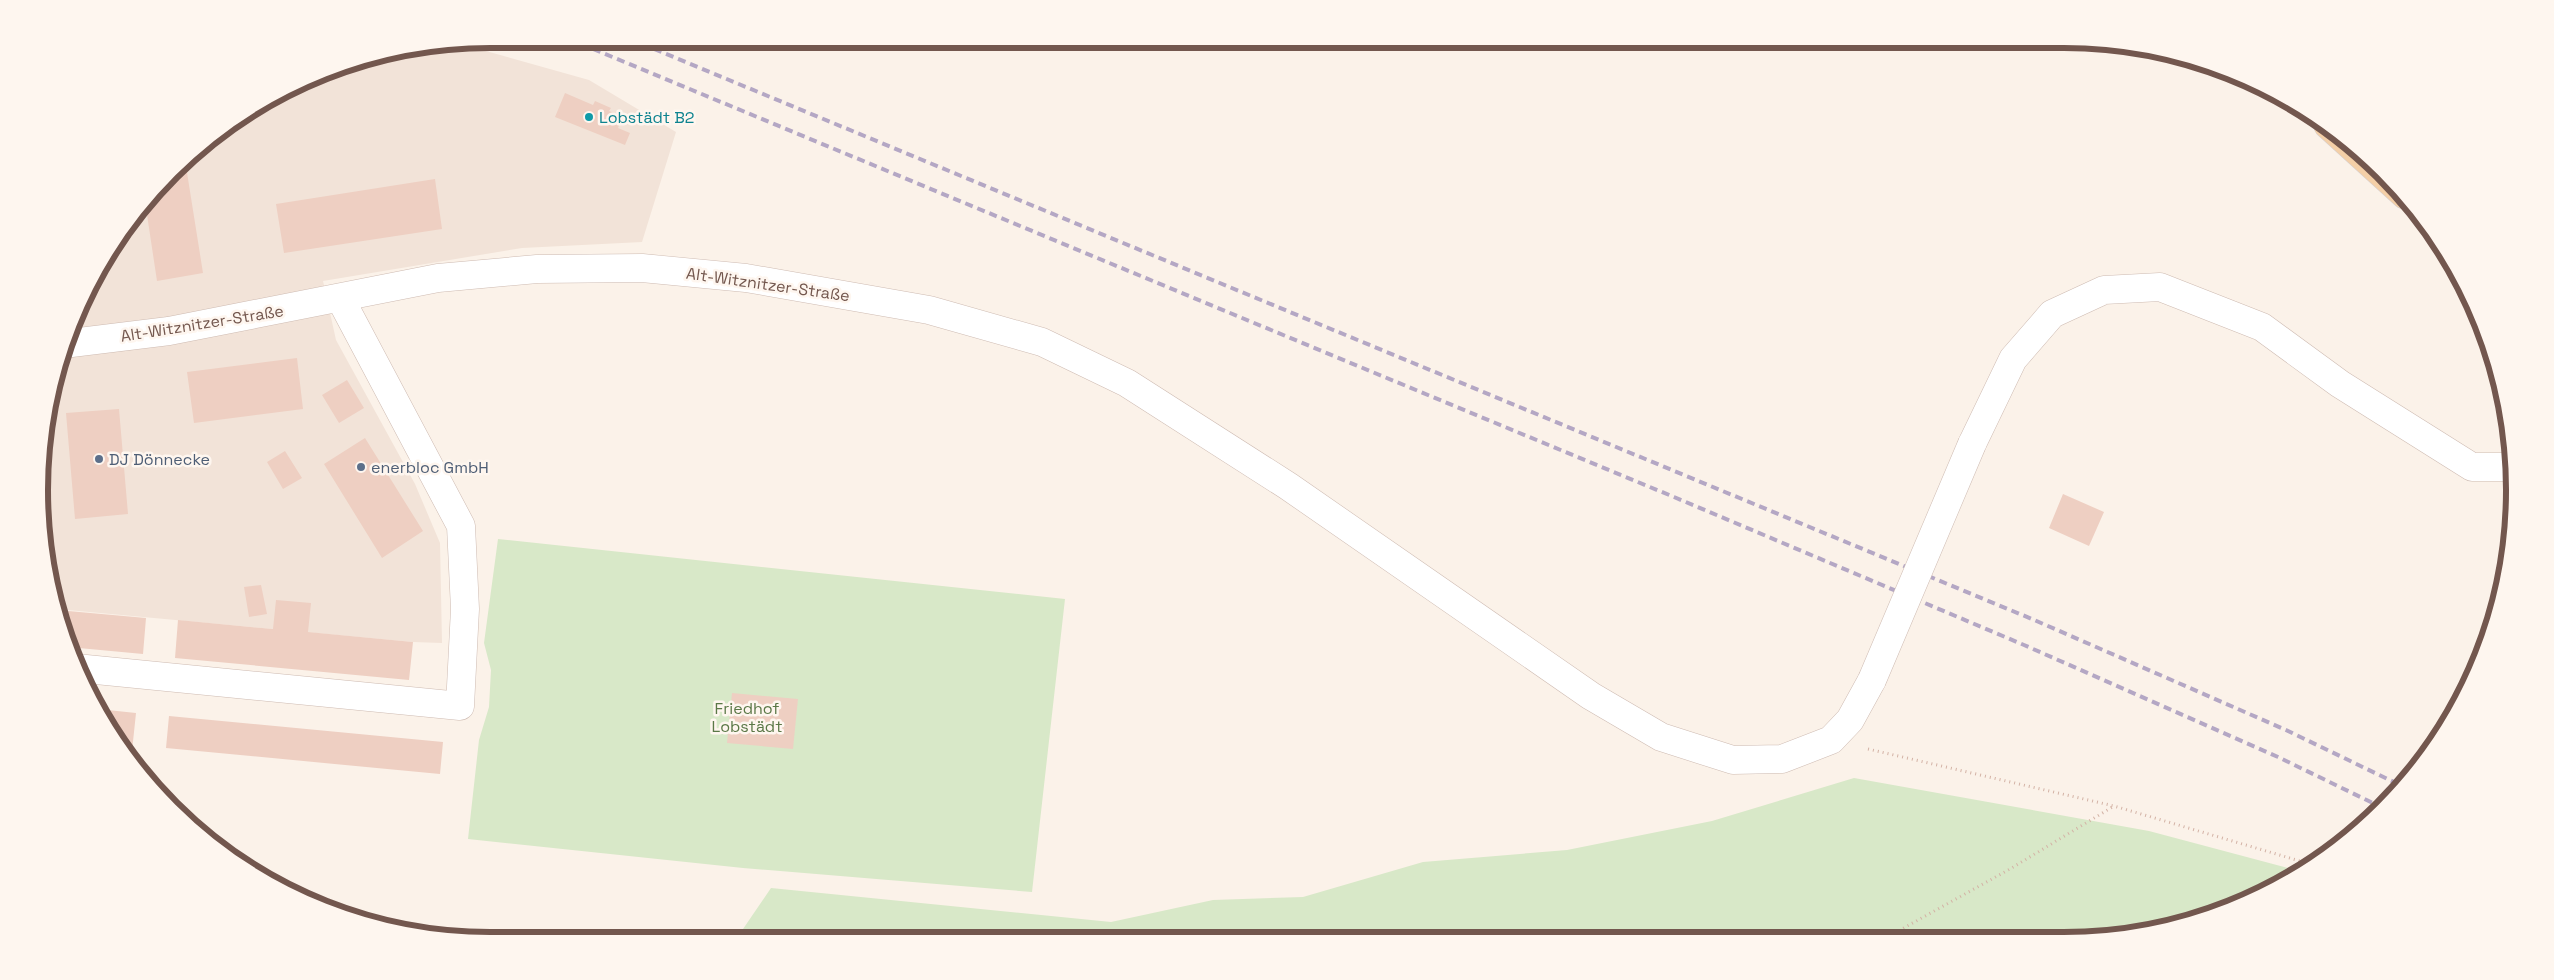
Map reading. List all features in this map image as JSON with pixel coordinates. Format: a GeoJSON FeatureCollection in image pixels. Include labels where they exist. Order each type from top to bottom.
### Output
{"type":"FeatureCollection","features":[{"type":"Feature","properties":{"kind":"street","name":"Alt-Witznitzer-Straße"},"geometry":{"type":"LineString","coordinates":[[73,343],[169,331],[438,278],[538,268],[642,268],[746,278],[929,310],[1042,342],[1088,362],[1135,388],[1288,486],[1591,696],[1661,737],[1733,760],[1782,759],[1831,740]]}},
{"type":"Feature","properties":{"kind":"street"},"geometry":{"type":"LineString","coordinates":[[1831,740],[1850,720],[1872,680],[1972,444],[2013,359],[2052,314],[2104,290],[2160,287],[2262,327],[2340,384],[2472,467],[2506,467]]}},
{"type":"Feature","properties":{"kind":"street"},"geometry":{"type":"LineString","coordinates":[[85,669],[460,706],[465,609],[461,526],[340,298]]}},
{"type":"Feature","properties":{"kind":"path"},"geometry":{"type":"LineString","coordinates":[[1831,740],[2114,806],[2303,862]]}},
{"type":"Feature","properties":{"kind":"path"},"geometry":{"type":"LineString","coordinates":[[1898,932],[2010,869],[2114,806]]}},
{"type":"Feature","properties":{"kind":"shaded area"},"geometry":{"type":"Polygon","coordinates":[[[475,48],[589,80],[676,132],[642,242],[522,248],[323,281],[336,340],[415,484],[440,543],[442,643],[413,642],[64,610],[56,576],[48,519],[48,461],[51,432],[56,404],[71,348],[93,294],[122,244],[139,221],[157,198],[198,157],[244,122],[294,93],[321,81],[348,71],[404,56],[432,51],[475,48]]]}},
{"type":"Feature","properties":{"kind":"green space","name":"Friedhof Lobstädt"},"geometry":{"type":"Polygon","coordinates":[[[498,539],[1065,599],[1032,892],[743,868],[468,839],[479,740],[489,707],[491,670],[484,643],[498,539]]]}},
{"type":"Feature","properties":{"kind":"green space"},"geometry":{"type":"Polygon","coordinates":[[[1854,778],[2149,831],[2292,869],[2260,887],[2206,909],[2150,924],[2093,932],[743,932],[743,929],[771,888],[1111,922],[1213,900],[1303,897],[1423,862],[1567,850],[1712,821],[1854,778]]]}},
{"type":"Feature","properties":{"kind":"building","name":"Lobstädt B2"},"geometry":{"type":"Polygon","coordinates":[[[565,93],[593,105],[595,101],[611,108],[609,111],[623,116],[618,128],[630,133],[625,145],[555,117],[565,93]]]}},
{"type":"Feature","properties":{"kind":"building"},"geometry":{"type":"Polygon","coordinates":[[[186,168],[203,273],[157,281],[147,211],[186,168]]]}},
{"type":"Feature","properties":{"kind":"building"},"geometry":{"type":"Polygon","coordinates":[[[435,179],[442,229],[284,253],[276,204],[435,179]]]}},
{"type":"Feature","properties":{"kind":"building"},"geometry":{"type":"Polygon","coordinates":[[[297,358],[303,409],[194,423],[187,372],[297,358]]]}},
{"type":"Feature","properties":{"kind":"building"},"geometry":{"type":"Polygon","coordinates":[[[347,380],[364,408],[339,423],[322,395],[347,380]]]}},
{"type":"Feature","properties":{"kind":"building"},"geometry":{"type":"Polygon","coordinates":[[[119,409],[128,514],[75,519],[66,413],[119,409]]]}},
{"type":"Feature","properties":{"kind":"building"},"geometry":{"type":"Polygon","coordinates":[[[365,438],[423,531],[382,558],[324,464],[365,438]]]}},
{"type":"Feature","properties":{"kind":"building"},"geometry":{"type":"Polygon","coordinates":[[[285,451],[302,478],[283,489],[267,462],[285,451]]]}},
{"type":"Feature","properties":{"kind":"building"},"geometry":{"type":"Polygon","coordinates":[[[2063,494],[2104,512],[2089,546],[2049,528],[2063,494]]]}},
{"type":"Feature","properties":{"kind":"building"},"geometry":{"type":"Polygon","coordinates":[[[261,585],[267,614],[249,617],[244,587],[261,585]]]}},
{"type":"Feature","properties":{"kind":"building"},"geometry":{"type":"Polygon","coordinates":[[[276,600],[311,603],[308,632],[413,642],[409,680],[175,658],[178,620],[273,629],[276,600]]]}},
{"type":"Feature","properties":{"kind":"building"},"geometry":{"type":"Polygon","coordinates":[[[65,611],[146,618],[143,654],[77,648],[65,611]]]}},
{"type":"Feature","properties":{"kind":"building"},"geometry":{"type":"Polygon","coordinates":[[[732,693],[798,699],[793,749],[727,743],[732,693]]]}},
{"type":"Feature","properties":{"kind":"building"},"geometry":{"type":"Polygon","coordinates":[[[106,710],[136,713],[132,750],[106,710]]]}},
{"type":"Feature","properties":{"kind":"building"},"geometry":{"type":"Polygon","coordinates":[[[169,716],[443,742],[440,774],[166,748],[169,716]]]}},
{"type":"Feature","properties":{"kind":"railway"},"geometry":{"type":"LineString","coordinates":[[591,48],[1674,497],[2024,645],[2278,757],[2376,804]]}},
{"type":"Feature","properties":{"kind":"railway"},"geometry":{"type":"LineString","coordinates":[[652,48],[2032,619],[2286,730],[2396,783]]}},
{"type":"Feature","properties":{"kind":"place","name":"Lobstädt B2"},"geometry":{"type":"Point","coordinates":[589,117]}},
{"type":"Feature","properties":{"kind":"place","name":"DJ Dönnecke"},"geometry":{"type":"Point","coordinates":[99,459]}},
{"type":"Feature","properties":{"kind":"place","name":"enerbloc GmbH"},"geometry":{"type":"Point","coordinates":[361,467]}}]}
